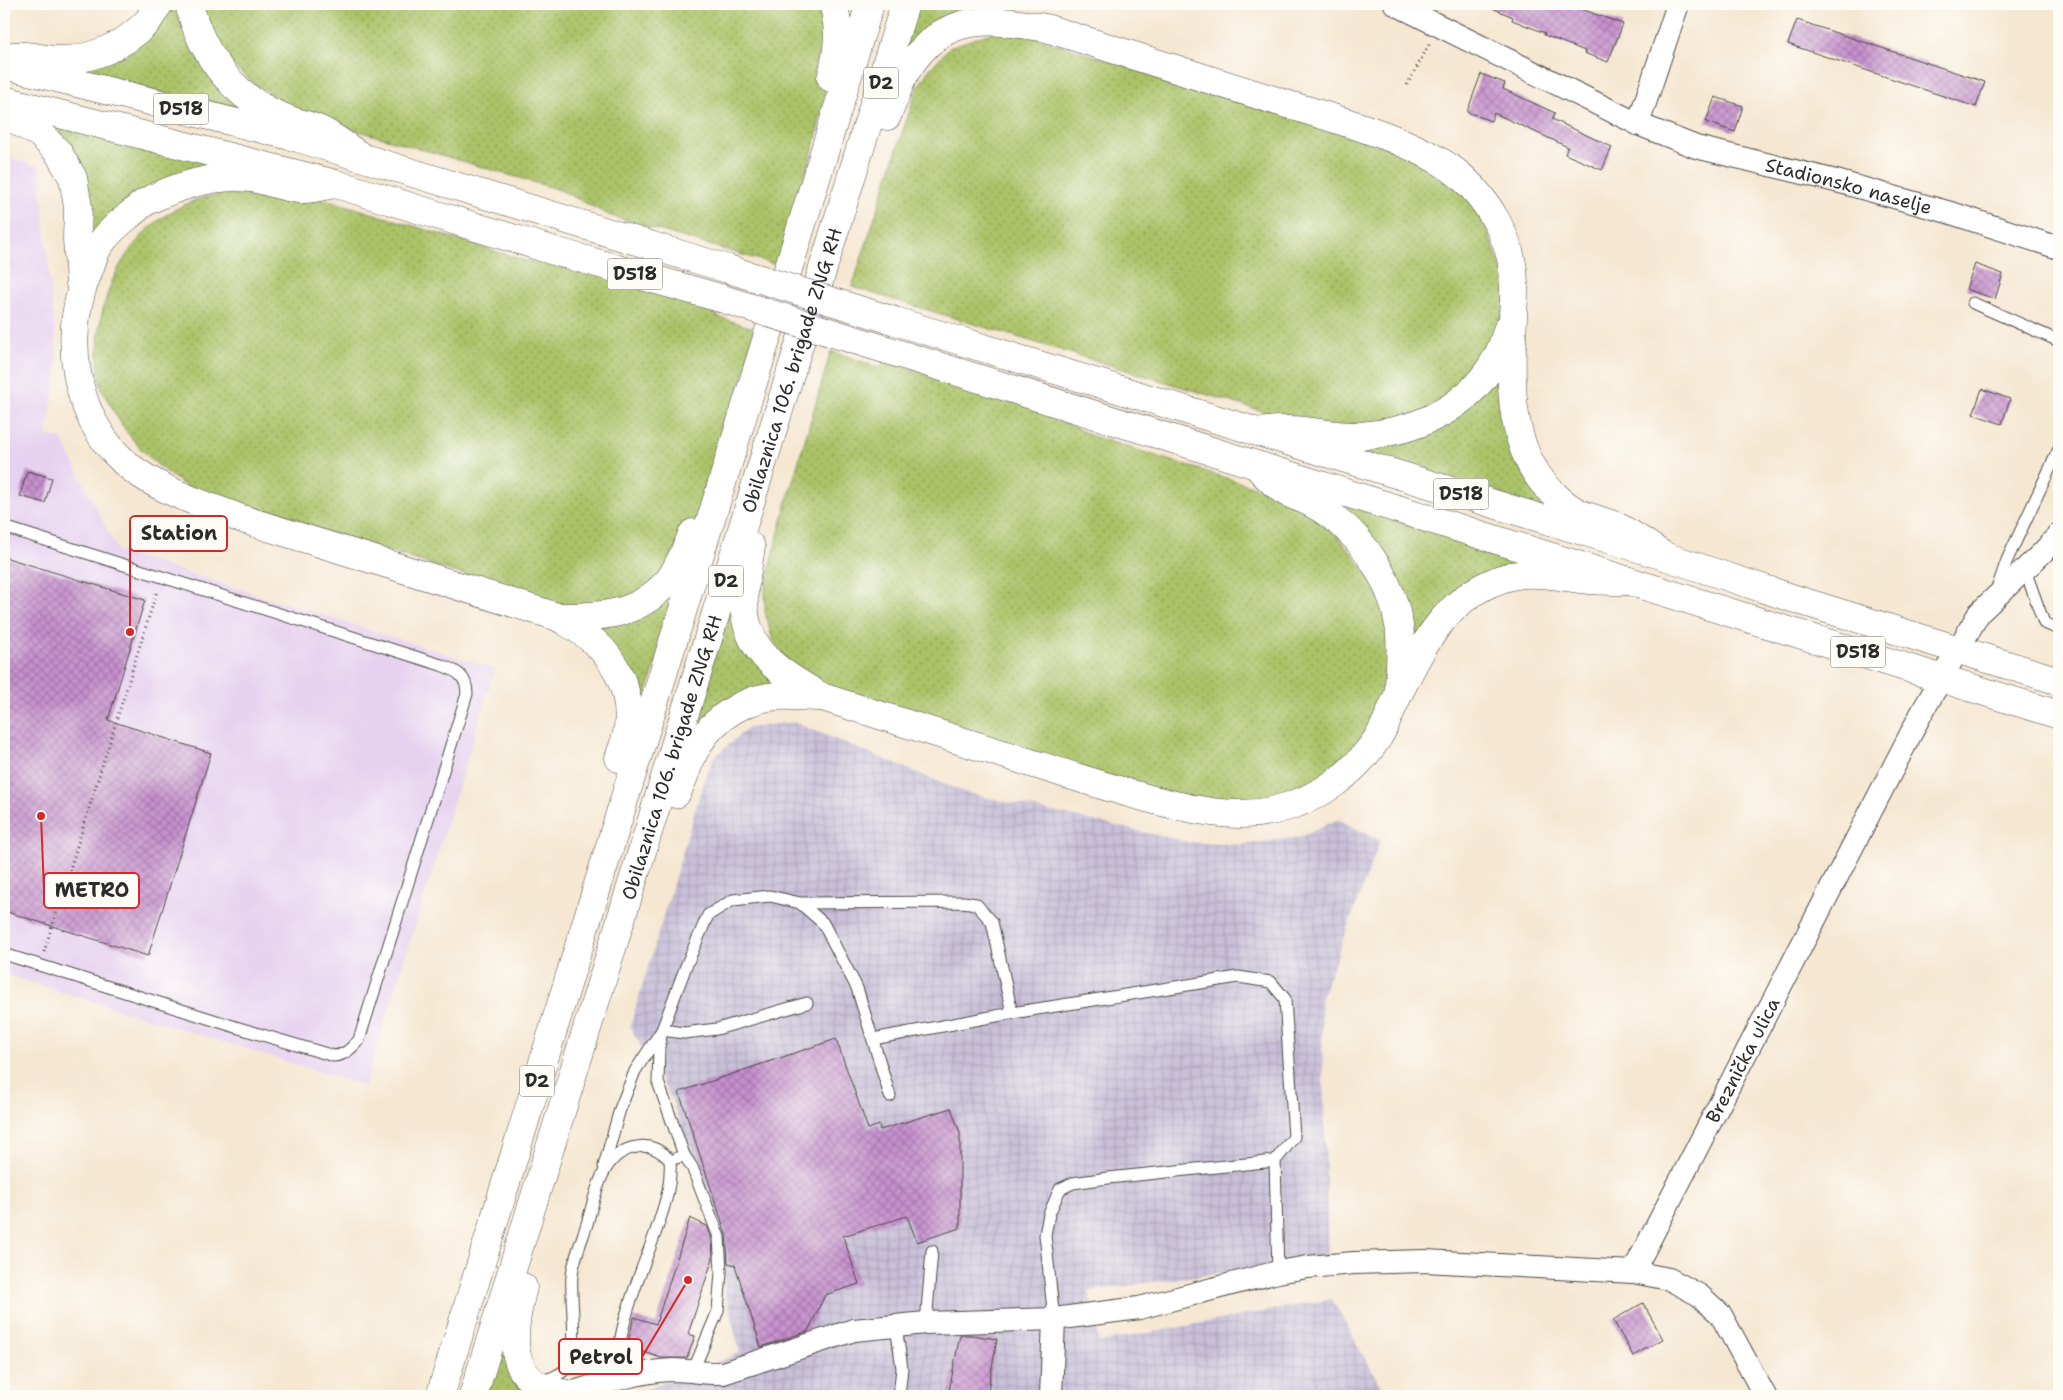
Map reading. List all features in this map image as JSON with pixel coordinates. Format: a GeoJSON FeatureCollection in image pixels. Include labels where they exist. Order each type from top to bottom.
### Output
{"type":"FeatureCollection","features":[{"type":"Feature","properties":{"kind":"main road"},"geometry":{"type":"LineString","coordinates":[[4,57],[18,54],[58,60],[92,56],[120,44],[146,23],[158,4]]}},
{"type":"Feature","properties":{"kind":"main road"},"geometry":{"type":"LineString","coordinates":[[188,4],[194,26],[213,62],[240,91],[261,106],[286,119],[320,130],[359,155]]}},
{"type":"Feature","properties":{"kind":"main road"},"geometry":{"type":"LineString","coordinates":[[826,148],[827,114],[831,80],[837,58],[838,38],[836,14],[833,4]]}},
{"type":"Feature","properties":{"kind":"main road","name":"Obilaznica 106. brigade ZNG RH"},"geometry":{"type":"LineString","coordinates":[[440,1396],[870,4]]}},
{"type":"Feature","properties":{"kind":"main road","name":"Obilaznica 106. brigade ZNG RH"},"geometry":{"type":"LineString","coordinates":[[473,1396],[906,4]]}},
{"type":"Feature","properties":{"kind":"main road"},"geometry":{"type":"LineString","coordinates":[[999,4],[1046,28]]}},
{"type":"Feature","properties":{"kind":"main road"},"geometry":{"type":"LineString","coordinates":[[856,162],[873,143],[882,127],[905,72],[920,50],[938,35],[961,24],[978,21],[1003,21],[1046,28],[1396,140],[1438,161],[1463,178],[1480,197],[1493,216],[1506,242],[1513,268],[1515,292],[1513,315],[1513,408],[1520,437],[1529,460],[1541,480],[1557,497],[1577,512],[1616,526],[1664,556]]}},
{"type":"Feature","properties":{"kind":"main road","name":"D518"},"geometry":{"type":"LineString","coordinates":[[4,65],[359,155],[1664,556],[2059,681]]}},
{"type":"Feature","properties":{"kind":"main road","name":"D518"},"geometry":{"type":"LineString","coordinates":[[4,100],[336,184],[551,250],[720,298],[2059,715]]}},
{"type":"Feature","properties":{"kind":"main road"},"geometry":{"type":"LineString","coordinates":[[4,111],[12,118],[40,134],[58,152],[73,178],[78,207],[77,239],[80,290]]}},
{"type":"Feature","properties":{"kind":"main road"},"geometry":{"type":"LineString","coordinates":[[336,184],[302,189],[250,178],[215,178],[184,186],[147,201],[119,223],[100,244],[80,290],[74,318],[73,352],[80,388],[93,420],[105,440],[124,461],[150,480],[239,518],[558,617],[591,638],[608,656],[623,681],[628,706],[628,728],[614,780],[612,800],[614,830]]}},
{"type":"Feature","properties":{"kind":"main road"},"geometry":{"type":"LineString","coordinates":[[1258,432],[1290,430],[1353,436],[1391,433],[1418,425],[1445,412],[1484,377],[1499,353],[1513,315]]}},
{"type":"Feature","properties":{"kind":"main road"},"geometry":{"type":"LineString","coordinates":[[1258,467],[1287,493],[1307,501],[1334,518],[1352,535],[1373,561],[1393,601],[1399,626],[1399,693]]}},
{"type":"Feature","properties":{"kind":"main road"},"geometry":{"type":"LineString","coordinates":[[558,617],[594,617],[614,614],[633,608],[649,599],[669,580],[701,519],[721,487]]}},
{"type":"Feature","properties":{"kind":"main road"},"geometry":{"type":"LineString","coordinates":[[755,490],[754,530],[744,594],[746,619],[755,644],[771,664],[786,676],[822,697],[1112,789],[1193,810],[1221,814],[1247,814],[1301,803],[1326,790],[1347,774],[1366,754],[1380,734],[1399,693],[1429,637],[1446,613],[1467,596],[1493,582],[1514,576],[1536,573],[1591,580],[1628,580]]}},
{"type":"Feature","properties":{"kind":"main road"},"geometry":{"type":"LineString","coordinates":[[644,843],[667,811],[698,744],[709,729],[732,710],[750,701],[776,696],[822,697]]}},
{"type":"Feature","properties":{"kind":"main road"},"geometry":{"type":"LineString","coordinates":[[532,1205],[530,1258],[515,1331],[516,1354],[522,1370],[533,1381],[548,1390],[565,1395]]}},
{"type":"Feature","properties":{"kind":"street","name":"Stadionsko naselje"},"geometry":{"type":"LineString","coordinates":[[1395,4],[1638,124],[1696,147],[1914,202],[2059,248]]}},
{"type":"Feature","properties":{"kind":"street"},"geometry":{"type":"LineString","coordinates":[[1638,124],[1678,4]]}},
{"type":"Feature","properties":{"kind":"street"},"geometry":{"type":"LineString","coordinates":[[1958,649],[1979,613],[2025,570],[2059,534]]}},
{"type":"Feature","properties":{"kind":"street","name":"Breznička ulica"},"geometry":{"type":"LineString","coordinates":[[1632,1272],[1916,723],[1958,649]]}},
{"type":"Feature","properties":{"kind":"street"},"geometry":{"type":"LineString","coordinates":[[565,1395],[618,1380],[656,1372],[693,1371],[709,1374],[723,1373],[854,1330],[926,1323],[1054,1319],[1139,1308],[1278,1272],[1308,1267],[1354,1263],[1425,1261],[1632,1272],[1669,1278],[1699,1295],[1721,1315],[1765,1396]]}},
{"type":"Feature","properties":{"kind":"street"},"geometry":{"type":"LineString","coordinates":[[1051,1396],[1054,1319]]}},
{"type":"Feature","properties":{"kind":"lane"},"geometry":{"type":"LineString","coordinates":[[1974,303],[2059,341]]}},
{"type":"Feature","properties":{"kind":"lane"},"geometry":{"type":"LineString","coordinates":[[1994,598],[2007,560],[2059,449]]}},
{"type":"Feature","properties":{"kind":"lane"},"geometry":{"type":"LineString","coordinates":[[4,526],[441,665],[461,674],[467,684],[467,694],[376,984],[358,1040],[350,1050],[341,1055],[334,1056],[4,954]]}},
{"type":"Feature","properties":{"kind":"lane"},"geometry":{"type":"LineString","coordinates":[[2025,570],[2044,623],[2059,629]]}},
{"type":"Feature","properties":{"kind":"lane"},"geometry":{"type":"LineString","coordinates":[[693,1371],[718,1311],[721,1272],[719,1238],[692,1167],[684,1155],[658,1082],[659,1047],[662,1030],[708,915],[733,900],[770,896],[800,903],[964,902],[976,904],[992,922],[1012,1012]]}},
{"type":"Feature","properties":{"kind":"lane"},"geometry":{"type":"LineString","coordinates":[[800,903],[824,923],[857,988],[890,1096]]}},
{"type":"Feature","properties":{"kind":"lane"},"geometry":{"type":"LineString","coordinates":[[873,1039],[1012,1012],[1238,977],[1271,982],[1285,999],[1294,1138],[1275,1161],[1278,1272]]}},
{"type":"Feature","properties":{"kind":"lane"},"geometry":{"type":"LineString","coordinates":[[662,1030],[684,1034],[717,1029],[808,1003]]}},
{"type":"Feature","properties":{"kind":"lane"},"geometry":{"type":"LineString","coordinates":[[533,1381],[548,1380],[561,1373],[570,1363],[573,1346],[572,1273],[620,1108],[635,1072],[662,1030]]}},
{"type":"Feature","properties":{"kind":"lane"},"geometry":{"type":"LineString","coordinates":[[601,1178],[611,1160],[625,1149],[643,1146],[660,1150],[670,1160],[671,1177],[666,1200],[631,1301],[619,1351],[618,1380]]}},
{"type":"Feature","properties":{"kind":"lane"},"geometry":{"type":"LineString","coordinates":[[670,1160],[684,1155]]}},
{"type":"Feature","properties":{"kind":"lane"},"geometry":{"type":"LineString","coordinates":[[1054,1319],[1045,1235],[1049,1214],[1060,1189],[1072,1183],[1108,1178],[1275,1161]]}},
{"type":"Feature","properties":{"kind":"lane"},"geometry":{"type":"LineString","coordinates":[[926,1323],[932,1251]]}},
{"type":"Feature","properties":{"kind":"lane"},"geometry":{"type":"LineString","coordinates":[[896,1326],[902,1368],[899,1396]]}},
{"type":"Feature","properties":{"kind":"path"},"geometry":{"type":"LineString","coordinates":[[1407,85],[1440,25]]}},
{"type":"Feature","properties":{"kind":"path"},"geometry":{"type":"LineString","coordinates":[[40,966],[162,576]]}},
{"type":"Feature","properties":{"kind":"shaded area"},"geometry":{"type":"Polygon","coordinates":[[[4,156],[39,167],[58,364],[47,436],[61,438],[118,551],[495,669],[365,1086],[4,974],[4,156]]]}},
{"type":"Feature","properties":{"kind":"shaded area"},"geometry":{"type":"Polygon","coordinates":[[[793,722],[967,793],[1188,842],[1241,845],[1301,837],[1338,819],[1380,841],[1321,999],[1328,1258],[1089,1291],[1099,1342],[1332,1299],[1386,1396],[630,1396],[740,1353],[725,1292],[724,1243],[671,1098],[630,1027],[699,797],[713,758],[748,728],[793,722]]]}},
{"type":"Feature","properties":{"kind":"green space"},"geometry":{"type":"Polygon","coordinates":[[[166,4],[178,4],[186,39],[205,67],[258,114],[68,72],[166,4]]]}},
{"type":"Feature","properties":{"kind":"green space"},"geometry":{"type":"Polygon","coordinates":[[[203,4],[826,4],[833,53],[816,139],[777,265],[611,216],[560,190],[305,115],[256,85],[231,64],[215,39],[204,13],[203,4]]]}},
{"type":"Feature","properties":{"kind":"green space"},"geometry":{"type":"Polygon","coordinates":[[[916,4],[986,4],[990,6],[987,12],[909,48],[903,47],[916,4]]]}},
{"type":"Feature","properties":{"kind":"green space"},"geometry":{"type":"Polygon","coordinates":[[[999,30],[1021,33],[1403,152],[1475,198],[1509,289],[1489,363],[1416,420],[1314,427],[852,287],[916,91],[928,71],[950,47],[999,30]]]}},
{"type":"Feature","properties":{"kind":"green space"},"geometry":{"type":"Polygon","coordinates":[[[42,118],[222,162],[91,244],[42,118]]]}},
{"type":"Feature","properties":{"kind":"green space"},"geometry":{"type":"Polygon","coordinates":[[[253,191],[283,192],[329,200],[524,260],[600,274],[717,308],[715,316],[757,329],[720,458],[697,515],[666,572],[652,589],[576,610],[192,490],[168,474],[147,455],[120,423],[102,390],[98,359],[100,326],[104,304],[112,283],[121,263],[134,245],[166,215],[186,204],[203,198],[219,194],[253,191]]]}},
{"type":"Feature","properties":{"kind":"green space"},"geometry":{"type":"Polygon","coordinates":[[[831,351],[881,368],[884,360],[1040,410],[1092,436],[1271,492],[1324,518],[1385,596],[1394,688],[1345,768],[1258,806],[1181,798],[831,691],[788,663],[772,638],[765,612],[765,587],[785,508],[831,351]]]}},
{"type":"Feature","properties":{"kind":"green space"},"geometry":{"type":"Polygon","coordinates":[[[1502,366],[1549,510],[1351,449],[1400,438],[1502,366]]]}},
{"type":"Feature","properties":{"kind":"green space"},"geometry":{"type":"Polygon","coordinates":[[[1337,500],[1528,561],[1414,649],[1335,509],[1337,500]]]}},
{"type":"Feature","properties":{"kind":"green space"},"geometry":{"type":"Polygon","coordinates":[[[678,591],[641,712],[593,627],[678,591]]]}},
{"type":"Feature","properties":{"kind":"green space"},"geometry":{"type":"Polygon","coordinates":[[[730,604],[781,683],[700,725],[694,725],[730,604]]]}},
{"type":"Feature","properties":{"kind":"green space"},"geometry":{"type":"Polygon","coordinates":[[[502,1349],[532,1396],[486,1396],[502,1349]]]}},
{"type":"Feature","properties":{"kind":"building"},"geometry":{"type":"Polygon","coordinates":[[[1483,4],[1583,4],[1581,9],[1623,24],[1608,62],[1544,35],[1545,33],[1512,20],[1513,17],[1483,4]]]}},
{"type":"Feature","properties":{"kind":"building"},"geometry":{"type":"Polygon","coordinates":[[[1797,20],[1985,82],[1976,107],[1788,44],[1797,20]]]}},
{"type":"Feature","properties":{"kind":"building"},"geometry":{"type":"Polygon","coordinates":[[[1481,74],[1505,83],[1503,89],[1555,113],[1552,119],[1612,147],[1602,170],[1565,154],[1568,147],[1494,113],[1491,121],[1467,112],[1481,74]]]}},
{"type":"Feature","properties":{"kind":"building"},"geometry":{"type":"Polygon","coordinates":[[[1715,97],[1743,106],[1735,132],[1706,122],[1715,97]]]}},
{"type":"Feature","properties":{"kind":"building"},"geometry":{"type":"Polygon","coordinates":[[[1975,264],[2003,274],[1995,299],[1966,289],[1975,264]]]}},
{"type":"Feature","properties":{"kind":"building"},"geometry":{"type":"Polygon","coordinates":[[[1982,389],[2010,399],[2002,424],[1973,414],[1982,389]]]}},
{"type":"Feature","properties":{"kind":"building"},"geometry":{"type":"Polygon","coordinates":[[[27,471],[52,478],[45,503],[20,496],[27,471]]]}},
{"type":"Feature","properties":{"kind":"building"},"geometry":{"type":"Polygon","coordinates":[[[4,557],[145,600],[108,720],[211,753],[148,956],[4,911],[4,557]]]}},
{"type":"Feature","properties":{"kind":"building"},"geometry":{"type":"Polygon","coordinates":[[[836,1039],[868,1129],[879,1125],[880,1130],[951,1108],[960,1133],[960,1228],[917,1242],[907,1216],[843,1236],[859,1284],[825,1295],[808,1331],[761,1347],[735,1265],[728,1263],[726,1234],[679,1092],[836,1039]]]}},
{"type":"Feature","properties":{"kind":"building"},"geometry":{"type":"Polygon","coordinates":[[[690,1218],[707,1226],[712,1239],[713,1258],[688,1334],[695,1336],[687,1358],[661,1358],[627,1346],[634,1317],[656,1324],[690,1218]]]}},
{"type":"Feature","properties":{"kind":"building"},"geometry":{"type":"Polygon","coordinates":[[[1643,1303],[1663,1339],[1633,1356],[1613,1320],[1643,1303]]]}},
{"type":"Feature","properties":{"kind":"building"},"geometry":{"type":"Polygon","coordinates":[[[960,1335],[997,1339],[987,1396],[948,1396],[960,1335]]]}},
{"type":"Feature","properties":{"kind":"place","name":"Station"},"geometry":{"type":"Point","coordinates":[130,632]}},
{"type":"Feature","properties":{"kind":"place","name":"METRO"},"geometry":{"type":"Point","coordinates":[41,816]}},
{"type":"Feature","properties":{"kind":"place","name":"Petrol"},"geometry":{"type":"Point","coordinates":[688,1280]}}]}
